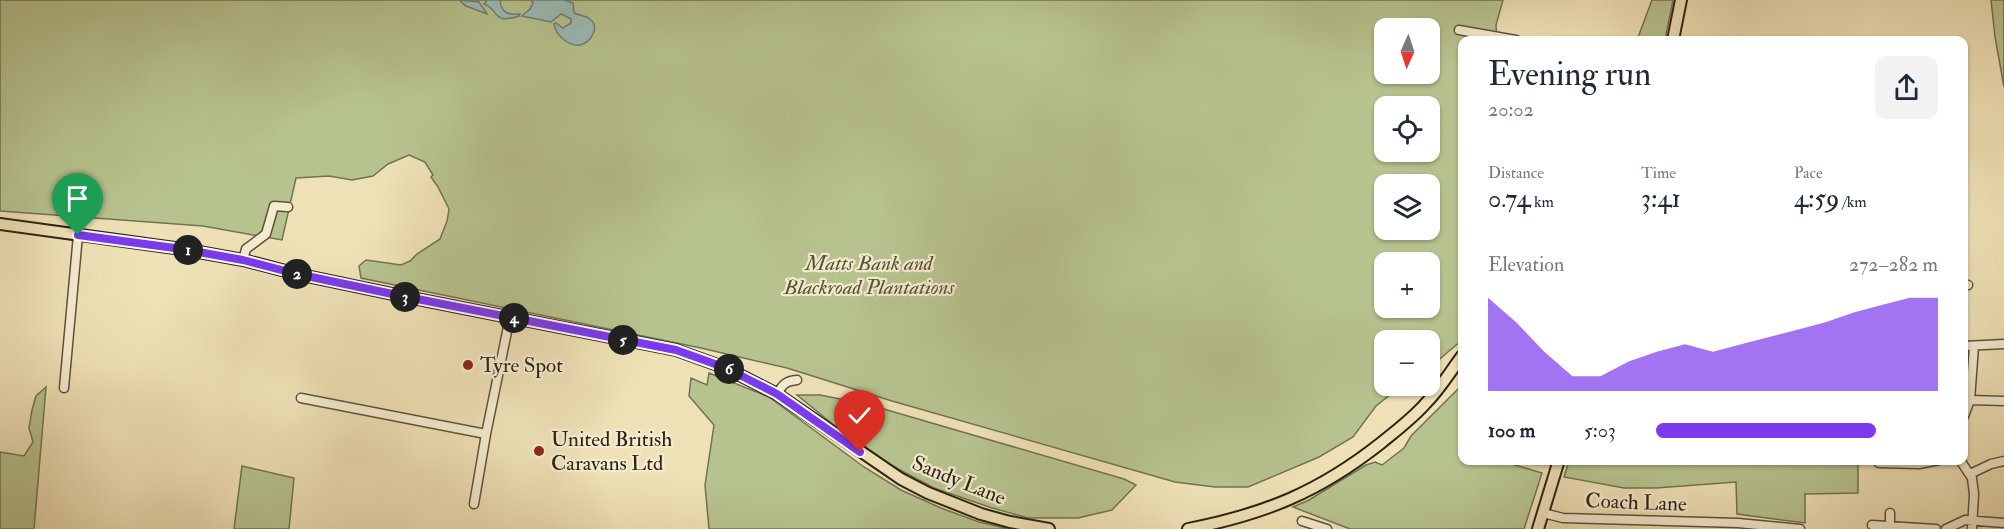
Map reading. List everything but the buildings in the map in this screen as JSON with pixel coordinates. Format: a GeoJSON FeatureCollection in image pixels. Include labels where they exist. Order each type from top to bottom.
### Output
{"type":"FeatureCollection","features":[{"type":"Feature","properties":{"kind":"main road"},"geometry":{"type":"LineString","coordinates":[[1674,36],[1681,0]]}},
{"type":"Feature","properties":{"kind":"main road","name":"Sandy Lane"},"geometry":{"type":"LineString","coordinates":[[0,224],[182,249],[243,260],[361,287],[676,350],[726,368],[777,394],[893,473],[928,493],[981,514],[1048,529]]}},
{"type":"Feature","properties":{"kind":"main road"},"geometry":{"type":"LineString","coordinates":[[1440,386],[1458,361]]}},
{"type":"Feature","properties":{"kind":"main road"},"geometry":{"type":"LineString","coordinates":[[1440,388],[1458,372]]}},
{"type":"Feature","properties":{"kind":"main road"},"geometry":{"type":"LineString","coordinates":[[1188,529],[1259,511],[1315,488],[1365,455],[1407,423],[1432,396]]}},
{"type":"Feature","properties":{"kind":"main road"},"geometry":{"type":"LineString","coordinates":[[1538,529],[1557,465]]}},
{"type":"Feature","properties":{"kind":"street"},"geometry":{"type":"LineString","coordinates":[[1459,30],[1493,36]]}},
{"type":"Feature","properties":{"kind":"street"},"geometry":{"type":"LineString","coordinates":[[243,260],[246,249],[266,234],[274,206],[288,207]]}},
{"type":"Feature","properties":{"kind":"street"},"geometry":{"type":"LineString","coordinates":[[64,387],[78,235]]}},
{"type":"Feature","properties":{"kind":"street"},"geometry":{"type":"LineString","coordinates":[[474,504],[510,317]]}},
{"type":"Feature","properties":{"kind":"street"},"geometry":{"type":"LineString","coordinates":[[1968,346],[2004,344]]}},
{"type":"Feature","properties":{"kind":"street"},"geometry":{"type":"LineString","coordinates":[[1968,377],[1974,346]]}},
{"type":"Feature","properties":{"kind":"street"},"geometry":{"type":"LineString","coordinates":[[777,394],[782,384],[797,380]]}},
{"type":"Feature","properties":{"kind":"street"},"geometry":{"type":"LineString","coordinates":[[1968,388],[1970,400],[1968,405]]}},
{"type":"Feature","properties":{"kind":"street"},"geometry":{"type":"LineString","coordinates":[[301,398],[486,434]]}},
{"type":"Feature","properties":{"kind":"street"},"geometry":{"type":"LineString","coordinates":[[1970,400],[2004,401]]}},
{"type":"Feature","properties":{"kind":"street"},"geometry":{"type":"LineString","coordinates":[[1970,474],[1991,464],[2004,461]]}},
{"type":"Feature","properties":{"kind":"street"},"geometry":{"type":"LineString","coordinates":[[1964,465],[1970,474],[1974,494],[1972,525]]}},
{"type":"Feature","properties":{"kind":"street","name":"Coach Lane"},"geometry":{"type":"LineString","coordinates":[[1543,513],[1563,518],[1738,523],[1800,529]]}},
{"type":"Feature","properties":{"kind":"street"},"geometry":{"type":"LineString","coordinates":[[1890,513],[1890,526]]}},
{"type":"Feature","properties":{"kind":"street"},"geometry":{"type":"LineString","coordinates":[[1946,529],[1965,520],[1972,525],[2004,523]]}},
{"type":"Feature","properties":{"kind":"street"},"geometry":{"type":"LineString","coordinates":[[1302,521],[1327,529]]}},
{"type":"Feature","properties":{"kind":"street"},"geometry":{"type":"LineString","coordinates":[[1872,525],[1936,529]]}},
{"type":"Feature","properties":{"kind":"green space","name":"Matts Bank and Blackroad Plantations"},"geometry":{"type":"Polygon","coordinates":[[[0,0],[1503,0],[1496,25],[1497,36],[1458,36],[1458,343],[1440,359],[1440,330],[1374,330],[1374,396],[1388,396],[1376,406],[1353,437],[1319,457],[1248,487],[1215,487],[1175,482],[892,401],[787,368],[361,278],[359,266],[366,260],[401,265],[440,239],[449,209],[425,162],[409,155],[388,164],[373,176],[352,180],[329,176],[296,178],[282,240],[203,226],[0,211],[0,0]]]}},
{"type":"Feature","properties":{"kind":"green space"},"geometry":{"type":"Polygon","coordinates":[[[1652,0],[1673,0],[1666,36],[1638,36],[1652,0]]]}},
{"type":"Feature","properties":{"kind":"green space"},"geometry":{"type":"Polygon","coordinates":[[[1991,0],[2004,0],[2004,87],[1995,37],[1991,0]]]}},
{"type":"Feature","properties":{"kind":"green space"},"geometry":{"type":"Polygon","coordinates":[[[709,373],[769,397],[864,467],[901,490],[979,522],[1009,529],[709,529],[705,485],[714,425],[689,396],[691,378],[707,385],[709,373]]]}},
{"type":"Feature","properties":{"kind":"green space"},"geometry":{"type":"Polygon","coordinates":[[[46,387],[34,529],[0,529],[0,452],[24,456],[33,442],[29,428],[36,396],[46,387]]]}},
{"type":"Feature","properties":{"kind":"green space"},"geometry":{"type":"Polygon","coordinates":[[[1458,389],[1458,465],[1515,465],[1542,473],[1524,529],[1350,529],[1293,507],[1309,500],[1366,465],[1375,462],[1382,465],[1404,448],[1411,436],[1458,389]]]}},
{"type":"Feature","properties":{"kind":"green space"},"geometry":{"type":"Polygon","coordinates":[[[797,395],[820,395],[870,405],[1124,479],[1136,485],[1112,510],[1078,518],[1028,518],[934,488],[887,463],[835,426],[797,395]]]}},
{"type":"Feature","properties":{"kind":"green space"},"geometry":{"type":"Polygon","coordinates":[[[1568,465],[1858,465],[1858,493],[1805,494],[1805,523],[1737,514],[1736,482],[1624,488],[1564,477],[1568,465]]]}},
{"type":"Feature","properties":{"kind":"green space"},"geometry":{"type":"Polygon","coordinates":[[[242,466],[294,478],[289,529],[234,529],[242,466]]]}},
{"type":"Feature","properties":{"kind":"water"},"geometry":{"type":"Polygon","coordinates":[[[459,0],[479,2],[487,14],[466,6],[459,0]]]}},
{"type":"Feature","properties":{"kind":"water"},"geometry":{"type":"Polygon","coordinates":[[[487,0],[500,0],[506,12],[520,14],[504,19],[484,4],[487,0]]]}},
{"type":"Feature","properties":{"kind":"water"},"geometry":{"type":"Polygon","coordinates":[[[531,0],[564,0],[573,3],[574,13],[587,17],[593,23],[592,36],[583,44],[574,45],[564,40],[554,24],[563,28],[571,23],[571,19],[561,14],[551,22],[522,16],[530,9],[533,3],[531,0]]]}},
{"type":"Feature","properties":{"kind":"place","name":"Tyre Spot"},"geometry":{"type":"Point","coordinates":[468,365]}},
{"type":"Feature","properties":{"kind":"place","name":"United British Caravans Ltd"},"geometry":{"type":"Point","coordinates":[539,451]}},
{"type":"Feature","properties":{"kind":"route"},"geometry":{"type":"LineString","coordinates":[[78,235],[243,260],[402,296],[676,350],[726,368],[777,394],[860,452]]}}]}
